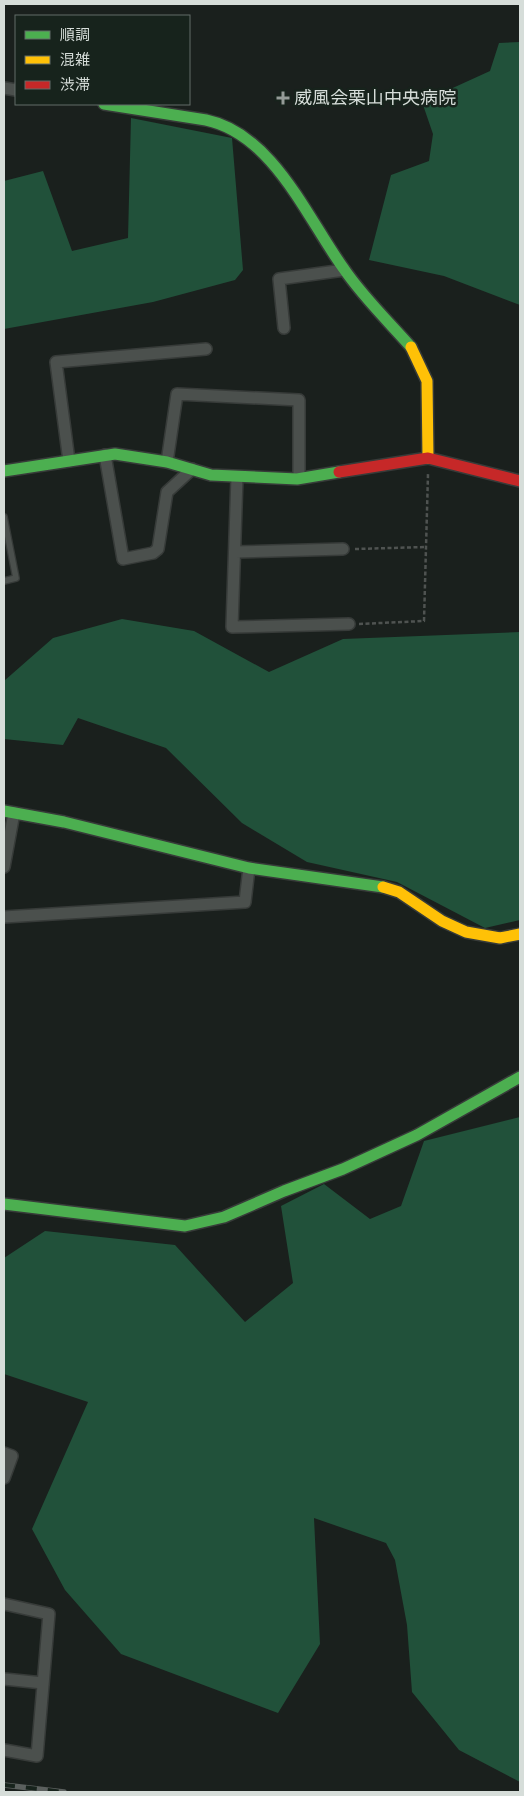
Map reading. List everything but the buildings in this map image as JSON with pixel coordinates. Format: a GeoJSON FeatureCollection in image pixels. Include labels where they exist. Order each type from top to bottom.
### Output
{"type":"FeatureCollection","features":[{"type":"Feature","properties":{"kind":"street"},"geometry":{"type":"LineString","coordinates":[[110,105],[220,123],[240,133],[262,151],[303,205],[344,270],[412,349],[426,381],[428,458]]}},
{"type":"Feature","properties":{"kind":"street"},"geometry":{"type":"LineString","coordinates":[[284,328],[280,279],[344,270]]}},
{"type":"Feature","properties":{"kind":"street"},"geometry":{"type":"LineString","coordinates":[[69,461],[56,362],[206,348]]}},
{"type":"Feature","properties":{"kind":"street"},"geometry":{"type":"LineString","coordinates":[[167,462],[177,394],[298,400],[299,478]]}},
{"type":"Feature","properties":{"kind":"street"},"geometry":{"type":"LineString","coordinates":[[4,471],[115,454],[167,462],[211,475],[299,478],[428,458],[520,481]]}},
{"type":"Feature","properties":{"kind":"street"},"geometry":{"type":"LineString","coordinates":[[105,455],[124,559],[153,553],[158,549],[167,492],[192,469]]}},
{"type":"Feature","properties":{"kind":"street"},"geometry":{"type":"LineString","coordinates":[[237,477],[232,627],[349,624]]}},
{"type":"Feature","properties":{"kind":"street"},"geometry":{"type":"LineString","coordinates":[[235,552],[343,549]]}},
{"type":"Feature","properties":{"kind":"street"},"geometry":{"type":"LineString","coordinates":[[4,867],[9,812],[64,822],[249,868],[381,887],[399,892],[442,921],[466,932],[500,938],[520,934]]}},
{"type":"Feature","properties":{"kind":"street"},"geometry":{"type":"LineString","coordinates":[[4,917],[244,902],[249,868]]}},
{"type":"Feature","properties":{"kind":"street"},"geometry":{"type":"LineString","coordinates":[[4,1204],[185,1226],[224,1217],[284,1191],[343,1169],[417,1135],[520,1077]]}},
{"type":"Feature","properties":{"kind":"street"},"geometry":{"type":"LineString","coordinates":[[4,1453],[12,1456],[4,1478]]}},
{"type":"Feature","properties":{"kind":"street"},"geometry":{"type":"LineString","coordinates":[[4,1604],[49,1614],[37,1756],[4,1750]]}},
{"type":"Feature","properties":{"kind":"street"},"geometry":{"type":"LineString","coordinates":[[4,1679],[43,1683]]}},
{"type":"Feature","properties":{"kind":"lane"},"geometry":{"type":"LineString","coordinates":[[4,517],[16,578],[4,580]]}},
{"type":"Feature","properties":{"kind":"path"},"geometry":{"type":"LineString","coordinates":[[349,624],[424,621],[428,458]]}},
{"type":"Feature","properties":{"kind":"path"},"geometry":{"type":"LineString","coordinates":[[343,549],[426,547]]}},
{"type":"Feature","properties":{"kind":"green space"},"geometry":{"type":"Polygon","coordinates":[[[520,42],[520,305],[444,276],[369,260],[391,175],[429,161],[433,134],[422,102],[490,71],[499,43],[520,42]]]}},
{"type":"Feature","properties":{"kind":"green space"},"geometry":{"type":"Polygon","coordinates":[[[131,118],[232,138],[243,270],[235,280],[153,302],[4,329],[4,181],[43,171],[72,251],[128,238],[131,118]]]}},
{"type":"Feature","properties":{"kind":"green space"},"geometry":{"type":"Polygon","coordinates":[[[122,619],[194,631],[269,672],[343,639],[520,632],[520,920],[485,928],[397,882],[307,862],[242,823],[166,748],[78,718],[63,745],[4,739],[4,681],[53,638],[122,619]]]}},
{"type":"Feature","properties":{"kind":"green space"},"geometry":{"type":"Polygon","coordinates":[[[520,1117],[520,1782],[459,1750],[412,1692],[407,1625],[395,1560],[386,1543],[314,1518],[320,1644],[278,1713],[121,1654],[65,1590],[32,1529],[88,1402],[4,1374],[4,1258],[45,1231],[175,1245],[245,1322],[293,1283],[281,1206],[324,1184],[370,1219],[401,1206],[424,1141],[520,1117]]]}},
{"type":"Feature","properties":{"kind":"railway"},"geometry":{"type":"LineString","coordinates":[[4,1785],[64,1792]]}},
{"type":"Feature","properties":{"kind":"traffic: fast"},"geometry":{"type":"LineString","coordinates":[[110,105],[206,120],[230,128],[251,142],[286,181],[351,279],[411,347]]}},
{"type":"Feature","properties":{"kind":"traffic: fast"},"geometry":{"type":"LineString","coordinates":[[4,471],[115,454],[167,462],[211,475],[297,479],[339,472]]}},
{"type":"Feature","properties":{"kind":"traffic: fast"},"geometry":{"type":"LineString","coordinates":[[4,811],[64,822],[249,868],[383,887]]}},
{"type":"Feature","properties":{"kind":"traffic: fast"},"geometry":{"type":"LineString","coordinates":[[4,1204],[185,1226],[224,1217],[284,1191],[343,1169],[417,1135],[520,1077]]}},
{"type":"Feature","properties":{"kind":"traffic: slow"},"geometry":{"type":"LineString","coordinates":[[411,347],[427,381],[428,458]]}},
{"type":"Feature","properties":{"kind":"traffic: slow"},"geometry":{"type":"LineString","coordinates":[[383,887],[399,892],[442,921],[466,932],[500,938],[520,934]]}},
{"type":"Feature","properties":{"kind":"traffic: jam"},"geometry":{"type":"LineString","coordinates":[[339,472],[428,458],[520,481]]}},
{"type":"Feature","properties":{"kind":"place","name":"威風会栗山中央病院"},"geometry":{"type":"Point","coordinates":[283,98]}}]}
